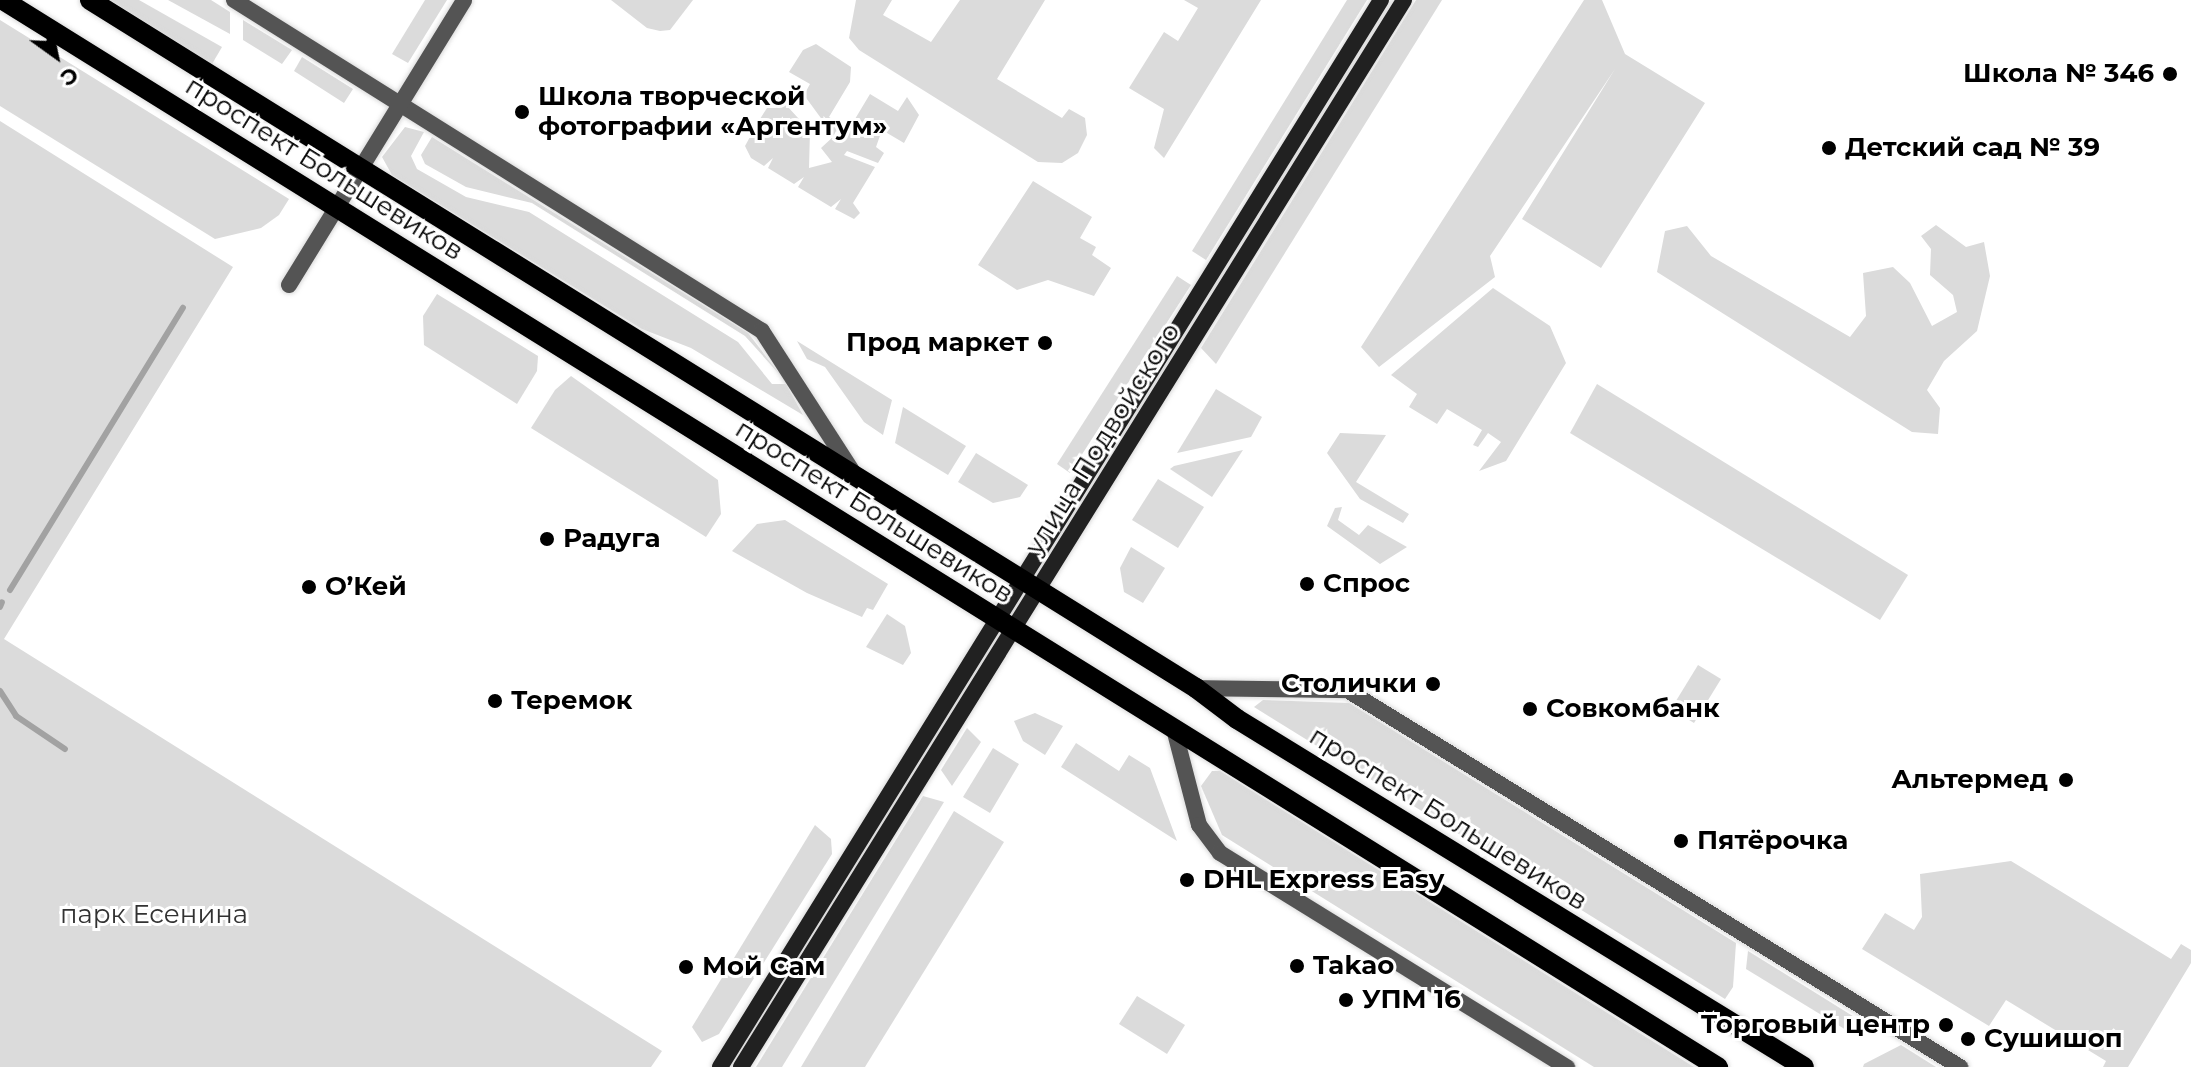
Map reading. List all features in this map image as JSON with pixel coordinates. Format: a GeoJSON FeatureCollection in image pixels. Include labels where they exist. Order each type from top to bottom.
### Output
{"type":"FeatureCollection","features":[{"type":"Feature","properties":{"kind":"main road","name":"проспект Большевиков"},"geometry":{"type":"LineString","coordinates":[[3,0],[1718,1067]]}},
{"type":"Feature","properties":{"kind":"main road","name":"проспект Большевиков"},"geometry":{"type":"LineString","coordinates":[[90,0],[1196,688],[1250,728],[1804,1067]]}},
{"type":"Feature","properties":{"kind":"street"},"geometry":{"type":"LineString","coordinates":[[234,0],[762,331],[854,476]]}},
{"type":"Feature","properties":{"kind":"street"},"geometry":{"type":"LineString","coordinates":[[289,285],[464,0]]}},
{"type":"Feature","properties":{"kind":"street","name":"улица Подвойского"},"geometry":{"type":"LineString","coordinates":[[741,1067],[1381,0]]}},
{"type":"Feature","properties":{"kind":"street","name":"улица Подвойского"},"geometry":{"type":"LineString","coordinates":[[1029,585],[1404,0]]}},
{"type":"Feature","properties":{"kind":"street","name":"улица Подвойского"},"geometry":{"type":"LineString","coordinates":[[720,1067],[1006,625]]}},
{"type":"Feature","properties":{"kind":"street"},"geometry":{"type":"LineString","coordinates":[[1196,688],[1347,690],[1960,1067]]}},
{"type":"Feature","properties":{"kind":"street"},"geometry":{"type":"LineString","coordinates":[[1174,729],[1199,825],[1220,853],[1567,1067]]}},
{"type":"Feature","properties":{"kind":"green space"},"geometry":{"type":"Polygon","coordinates":[[[110,0],[139,0],[222,47],[212,64],[110,0]]]}},
{"type":"Feature","properties":{"kind":"green space"},"geometry":{"type":"Polygon","coordinates":[[[168,0],[211,0],[230,12],[230,34],[168,0]]]}},
{"type":"Feature","properties":{"kind":"green space"},"geometry":{"type":"Polygon","coordinates":[[[425,0],[447,0],[408,63],[392,54],[425,0]]]}},
{"type":"Feature","properties":{"kind":"green space"},"geometry":{"type":"Polygon","coordinates":[[[611,0],[693,0],[670,30],[660,31],[647,28],[611,0]]]}},
{"type":"Feature","properties":{"kind":"green space"},"geometry":{"type":"Polygon","coordinates":[[[856,0],[892,0],[883,15],[931,42],[960,0],[1045,0],[997,79],[1062,118],[1069,109],[1085,118],[1087,135],[1078,153],[1062,163],[1038,162],[859,50],[849,38],[856,0]]]}},
{"type":"Feature","properties":{"kind":"green space"},"geometry":{"type":"Polygon","coordinates":[[[1184,0],[1261,0],[1164,158],[1154,148],[1164,109],[1129,88],[1164,32],[1178,41],[1198,8],[1184,0]]]}},
{"type":"Feature","properties":{"kind":"green space"},"geometry":{"type":"Polygon","coordinates":[[[1347,0],[1367,0],[1206,260],[1192,251],[1347,0]]]}},
{"type":"Feature","properties":{"kind":"green space"},"geometry":{"type":"Polygon","coordinates":[[[1416,0],[1442,0],[1216,364],[1201,348],[1416,0]]]}},
{"type":"Feature","properties":{"kind":"green space"},"geometry":{"type":"Polygon","coordinates":[[[1584,0],[1602,0],[1625,54],[1705,103],[1601,268],[1522,219],[1615,69],[1490,256],[1495,277],[1379,367],[1361,347],[1584,0]]]}},
{"type":"Feature","properties":{"kind":"green space"},"geometry":{"type":"Polygon","coordinates":[[[0,20],[289,199],[279,215],[261,228],[215,239],[0,106],[0,20]]]}},
{"type":"Feature","properties":{"kind":"green space"},"geometry":{"type":"Polygon","coordinates":[[[243,20],[292,50],[282,64],[243,40],[243,20]]]}},
{"type":"Feature","properties":{"kind":"green space"},"geometry":{"type":"Polygon","coordinates":[[[816,44],[851,67],[850,82],[829,117],[849,129],[870,94],[898,111],[907,97],[919,115],[904,143],[882,130],[876,147],[884,153],[878,163],[847,151],[844,155],[875,167],[853,203],[860,213],[854,219],[835,209],[841,199],[831,207],[798,187],[804,177],[794,184],[768,168],[773,158],[764,166],[751,158],[745,146],[756,126],[767,129],[758,122],[776,94],[810,131],[809,168],[832,162],[821,148],[834,136],[804,95],[810,84],[789,72],[803,50],[816,44]]]}},
{"type":"Feature","properties":{"kind":"green space"},"geometry":{"type":"Polygon","coordinates":[[[302,57],[353,89],[344,103],[294,71],[302,57]]]}},
{"type":"Feature","properties":{"kind":"green space","name":"парк Есенина"},"geometry":{"type":"Polygon","coordinates":[[[0,121],[233,267],[4,639],[662,1051],[651,1067],[0,1067],[0,121]]]}},
{"type":"Feature","properties":{"kind":"green space"},"geometry":{"type":"Polygon","coordinates":[[[405,127],[424,132],[411,156],[417,169],[466,197],[529,212],[738,342],[772,384],[786,384],[803,415],[691,348],[642,329],[392,175],[382,157],[405,127]]]}},
{"type":"Feature","properties":{"kind":"green space"},"geometry":{"type":"Polygon","coordinates":[[[432,137],[748,333],[781,376],[745,336],[532,203],[466,187],[425,164],[421,155],[432,137]]]}},
{"type":"Feature","properties":{"kind":"green space"},"geometry":{"type":"Polygon","coordinates":[[[1033,181],[1092,217],[1080,238],[1096,247],[1092,255],[1111,268],[1094,296],[1048,280],[1017,290],[978,265],[1033,181]]]}},
{"type":"Feature","properties":{"kind":"green space"},"geometry":{"type":"Polygon","coordinates":[[[1936,225],[1966,247],[1984,242],[1990,276],[1977,331],[1944,361],[1927,390],[1940,408],[1938,434],[1912,432],[1657,272],[1665,231],[1687,226],[1711,256],[1850,337],[1866,316],[1863,273],[1893,267],[1910,283],[1932,326],[1957,312],[1953,295],[1930,275],[1931,249],[1921,236],[1936,225]]]}},
{"type":"Feature","properties":{"kind":"green space"},"geometry":{"type":"Polygon","coordinates":[[[1177,276],[1191,285],[1070,473],[1057,464],[1177,276]]]}},
{"type":"Feature","properties":{"kind":"green space"},"geometry":{"type":"Polygon","coordinates":[[[1493,288],[1550,326],[1566,363],[1506,461],[1479,471],[1501,442],[1488,433],[1478,447],[1473,445],[1482,430],[1447,409],[1437,424],[1409,407],[1417,394],[1391,375],[1493,288]]]}},
{"type":"Feature","properties":{"kind":"green space"},"geometry":{"type":"Polygon","coordinates":[[[437,294],[538,356],[537,371],[517,404],[424,345],[423,316],[437,294]]]}},
{"type":"Feature","properties":{"kind":"green space"},"geometry":{"type":"Polygon","coordinates":[[[797,341],[892,400],[883,435],[864,422],[825,367],[807,359],[797,341]]]}},
{"type":"Feature","properties":{"kind":"green space"},"geometry":{"type":"Polygon","coordinates":[[[571,376],[718,480],[721,514],[706,537],[531,428],[555,390],[571,376]]]}},
{"type":"Feature","properties":{"kind":"green space"},"geometry":{"type":"Polygon","coordinates":[[[1597,384],[1908,575],[1880,620],[1570,433],[1597,384]]]}},
{"type":"Feature","properties":{"kind":"green space"},"geometry":{"type":"Polygon","coordinates":[[[1216,389],[1262,417],[1251,437],[1177,453],[1216,389]]]}},
{"type":"Feature","properties":{"kind":"green space"},"geometry":{"type":"Polygon","coordinates":[[[903,407],[966,446],[948,475],[895,443],[903,407]]]}},
{"type":"Feature","properties":{"kind":"green space"},"geometry":{"type":"Polygon","coordinates":[[[1340,433],[1386,435],[1356,482],[1409,514],[1403,523],[1360,499],[1327,453],[1340,433]]]}},
{"type":"Feature","properties":{"kind":"green space"},"geometry":{"type":"Polygon","coordinates":[[[1243,450],[1212,497],[1170,469],[1174,466],[1243,450]]]}},
{"type":"Feature","properties":{"kind":"green space"},"geometry":{"type":"Polygon","coordinates":[[[976,453],[1028,485],[1020,497],[993,503],[958,482],[976,453]]]}},
{"type":"Feature","properties":{"kind":"green space"},"geometry":{"type":"Polygon","coordinates":[[[1158,479],[1204,507],[1178,548],[1132,520],[1158,479]]]}},
{"type":"Feature","properties":{"kind":"green space"},"geometry":{"type":"Polygon","coordinates":[[[1342,507],[1338,520],[1359,535],[1368,525],[1407,547],[1380,564],[1327,526],[1335,508],[1342,507]]]}},
{"type":"Feature","properties":{"kind":"green space"},"geometry":{"type":"Polygon","coordinates":[[[785,520],[888,584],[873,610],[867,608],[862,617],[807,593],[732,551],[757,524],[785,520]]]}},
{"type":"Feature","properties":{"kind":"green space"},"geometry":{"type":"Polygon","coordinates":[[[1131,547],[1165,568],[1143,603],[1124,592],[1120,568],[1131,547]]]}},
{"type":"Feature","properties":{"kind":"green space"},"geometry":{"type":"Polygon","coordinates":[[[887,614],[905,626],[911,653],[903,665],[866,647],[887,614]]]}},
{"type":"Feature","properties":{"kind":"green space"},"geometry":{"type":"Polygon","coordinates":[[[1698,665],[1721,679],[1694,723],[1671,709],[1698,665]]]}},
{"type":"Feature","properties":{"kind":"green space"},"geometry":{"type":"Polygon","coordinates":[[[1263,700],[1349,703],[1736,943],[1733,987],[1725,999],[1254,707],[1263,700]]]}},
{"type":"Feature","properties":{"kind":"green space"},"geometry":{"type":"Polygon","coordinates":[[[1035,713],[1063,726],[1045,755],[1023,741],[1014,721],[1035,713]]]}},
{"type":"Feature","properties":{"kind":"green space"},"geometry":{"type":"Polygon","coordinates":[[[967,728],[981,742],[952,786],[941,770],[967,728]]]}},
{"type":"Feature","properties":{"kind":"green space"},"geometry":{"type":"Polygon","coordinates":[[[1076,743],[1119,771],[1129,755],[1150,768],[1177,841],[1061,767],[1076,743]]]}},
{"type":"Feature","properties":{"kind":"green space"},"geometry":{"type":"Polygon","coordinates":[[[993,748],[1019,764],[990,813],[963,797],[993,748]]]}},
{"type":"Feature","properties":{"kind":"green space"},"geometry":{"type":"Polygon","coordinates":[[[1212,771],[1220,771],[1694,1067],[1594,1067],[1222,835],[1201,786],[1212,771]]]}},
{"type":"Feature","properties":{"kind":"green space"},"geometry":{"type":"Polygon","coordinates":[[[923,796],[944,802],[782,1067],[756,1067],[923,796]]]}},
{"type":"Feature","properties":{"kind":"green space"},"geometry":{"type":"Polygon","coordinates":[[[954,811],[1004,842],[865,1067],[801,1067],[954,811]]]}},
{"type":"Feature","properties":{"kind":"green space"},"geometry":{"type":"Polygon","coordinates":[[[815,825],[831,839],[832,854],[719,1034],[702,1042],[692,1027],[815,825]]]}},
{"type":"Feature","properties":{"kind":"green space"},"geometry":{"type":"Polygon","coordinates":[[[2011,861],[2171,959],[2181,944],[2191,950],[2191,963],[2128,1067],[2103,1067],[2106,1061],[2006,1000],[1989,1026],[1862,949],[1885,913],[1914,930],[1922,917],[1920,874],[2011,861]]]}},
{"type":"Feature","properties":{"kind":"green space"},"geometry":{"type":"Polygon","coordinates":[[[1748,951],[1864,1023],[1856,1036],[1746,969],[1748,951]]]}},
{"type":"Feature","properties":{"kind":"green space"},"geometry":{"type":"Polygon","coordinates":[[[1137,996],[1185,1025],[1167,1054],[1119,1024],[1137,996]]]}},
{"type":"Feature","properties":{"kind":"green space"},"geometry":{"type":"Polygon","coordinates":[[[1901,1045],[1936,1067],[1863,1067],[1864,1064],[1901,1045]]]}},
{"type":"Feature","properties":{"kind":"waterway"},"geometry":{"type":"LineString","coordinates":[[10,590],[183,308]]}},
{"type":"Feature","properties":{"kind":"waterway"},"geometry":{"type":"LineString","coordinates":[[0,607],[2,602]]}},
{"type":"Feature","properties":{"kind":"waterway"},"geometry":{"type":"LineString","coordinates":[[0,691],[16,716],[65,749]]}},
{"type":"Feature","properties":{"kind":"place","name":"Школа № 346"},"geometry":{"type":"Point","coordinates":[2170,74]}},
{"type":"Feature","properties":{"kind":"place","name":"Школа творческой фотографии «Аргентум»"},"geometry":{"type":"Point","coordinates":[522,112]}},
{"type":"Feature","properties":{"kind":"place","name":"Детский сад № 39"},"geometry":{"type":"Point","coordinates":[1829,148]}},
{"type":"Feature","properties":{"kind":"place","name":"Прод маркет"},"geometry":{"type":"Point","coordinates":[1045,343]}},
{"type":"Feature","properties":{"kind":"place","name":"Радуга"},"geometry":{"type":"Point","coordinates":[547,539]}},
{"type":"Feature","properties":{"kind":"place","name":"Спрос"},"geometry":{"type":"Point","coordinates":[1307,584]}},
{"type":"Feature","properties":{"kind":"place","name":"О’Кей"},"geometry":{"type":"Point","coordinates":[309,587]}},
{"type":"Feature","properties":{"kind":"place","name":"Столички"},"geometry":{"type":"Point","coordinates":[1433,684]}},
{"type":"Feature","properties":{"kind":"place","name":"Теремок"},"geometry":{"type":"Point","coordinates":[495,701]}},
{"type":"Feature","properties":{"kind":"place","name":"Совкомбанк"},"geometry":{"type":"Point","coordinates":[1530,709]}},
{"type":"Feature","properties":{"kind":"place","name":"Альтермед"},"geometry":{"type":"Point","coordinates":[2066,780]}},
{"type":"Feature","properties":{"kind":"place","name":"Пятёрочка"},"geometry":{"type":"Point","coordinates":[1681,841]}},
{"type":"Feature","properties":{"kind":"place","name":"DHL Express Easy"},"geometry":{"type":"Point","coordinates":[1187,880]}},
{"type":"Feature","properties":{"kind":"place","name":"Takao"},"geometry":{"type":"Point","coordinates":[1297,966]}},
{"type":"Feature","properties":{"kind":"place","name":"Мой Сам"},"geometry":{"type":"Point","coordinates":[686,967]}},
{"type":"Feature","properties":{"kind":"place","name":"УПМ 16"},"geometry":{"type":"Point","coordinates":[1346,1000]}},
{"type":"Feature","properties":{"kind":"place","name":"Торговый центр"},"geometry":{"type":"Point","coordinates":[1946,1025]}},
{"type":"Feature","properties":{"kind":"place","name":"Сушишоп"},"geometry":{"type":"Point","coordinates":[1968,1039]}}]}
